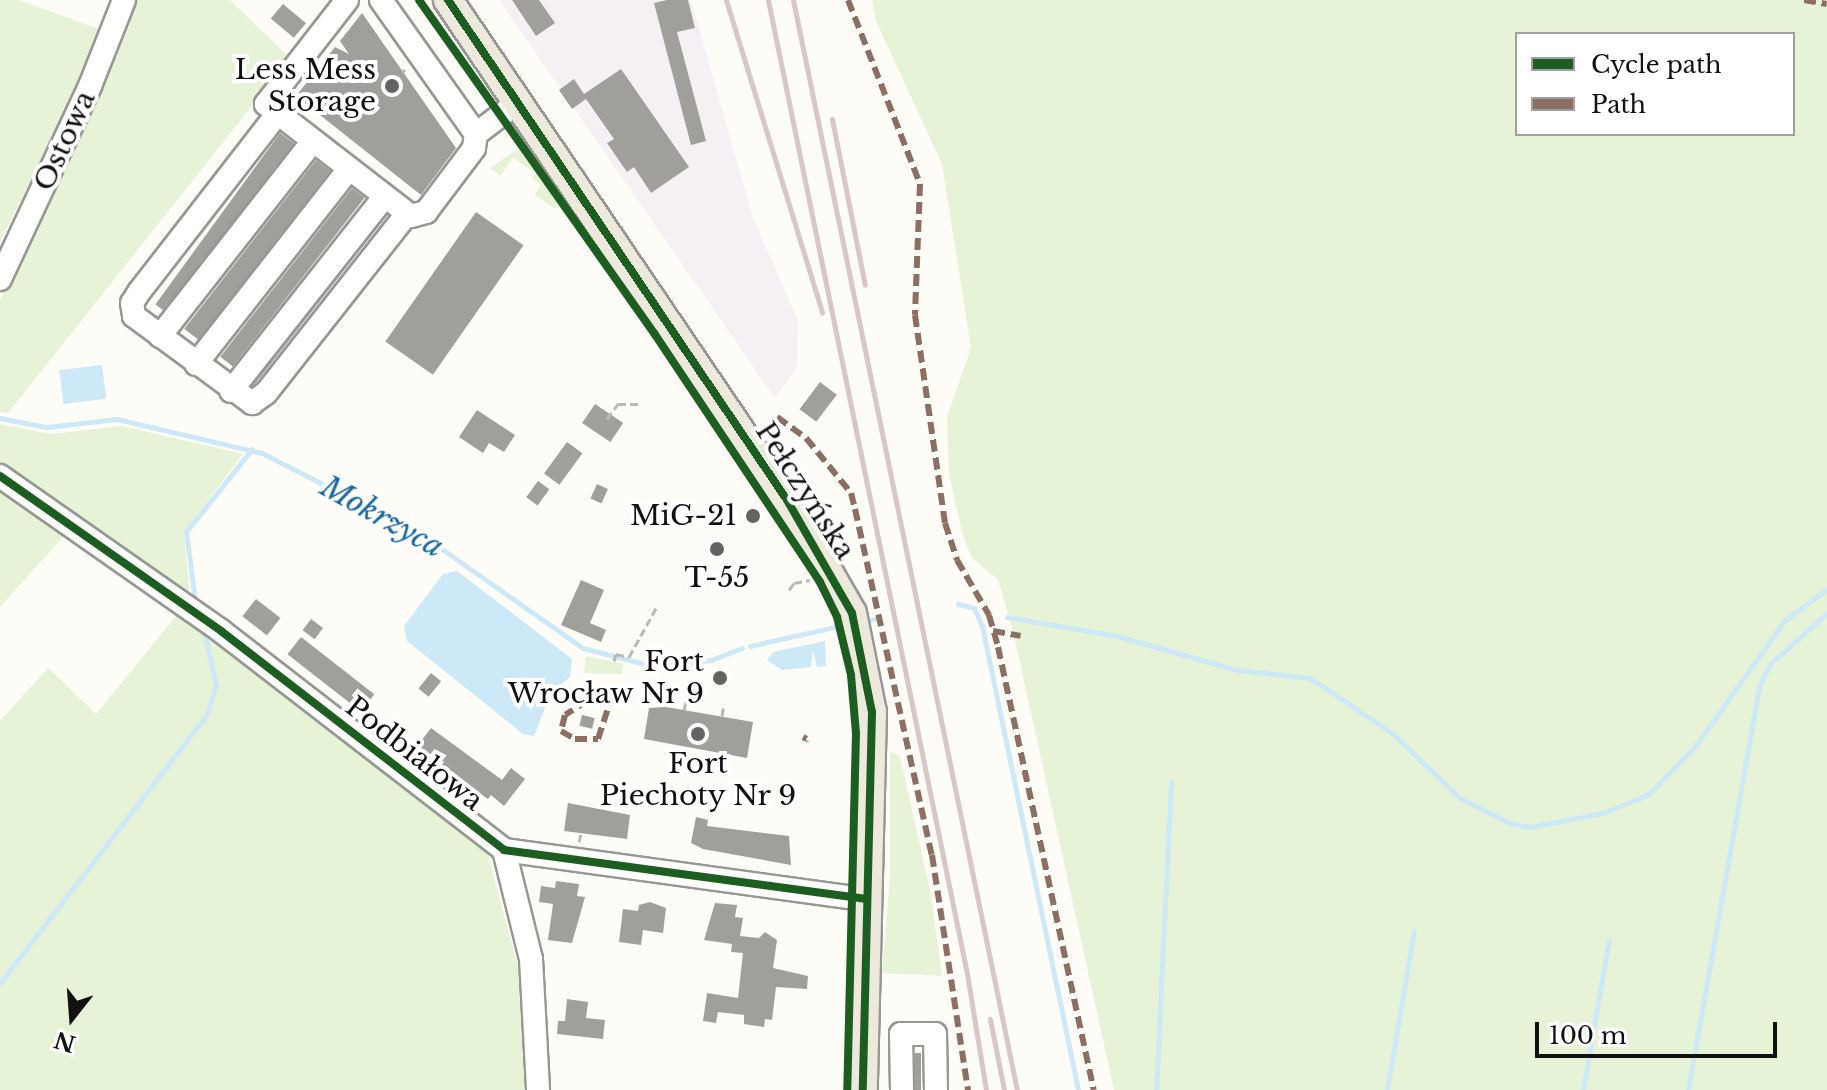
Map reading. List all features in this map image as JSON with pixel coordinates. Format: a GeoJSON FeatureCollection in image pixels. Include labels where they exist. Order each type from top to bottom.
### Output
{"type":"FeatureCollection","features":[{"type":"Feature","properties":{"kind":"main road","name":"Pełczyńska"},"geometry":{"type":"LineString","coordinates":[[448,0],[787,500],[847,603],[861,642],[872,712],[863,1090]]}},
{"type":"Feature","properties":{"kind":"street","name":"Ostowa"},"geometry":{"type":"LineString","coordinates":[[0,279],[90,86],[124,0]]}},
{"type":"Feature","properties":{"kind":"street"},"geometry":{"type":"LineString","coordinates":[[347,0],[266,104],[406,215]]}},
{"type":"Feature","properties":{"kind":"street"},"geometry":{"type":"LineString","coordinates":[[278,113],[132,303],[134,316],[231,391],[252,403],[266,393],[406,215],[426,212],[474,148],[476,134],[381,0]]}},
{"type":"Feature","properties":{"kind":"street"},"geometry":{"type":"LineString","coordinates":[[476,134],[517,103]]}},
{"type":"Feature","properties":{"kind":"street"},"geometry":{"type":"LineString","coordinates":[[160,336],[313,141]]}},
{"type":"Feature","properties":{"kind":"street"},"geometry":{"type":"LineString","coordinates":[[196,364],[349,169]]}},
{"type":"Feature","properties":{"kind":"street"},"geometry":{"type":"LineString","coordinates":[[231,391],[384,197]]}},
{"type":"Feature","properties":{"kind":"street","name":"Podbiałowa"},"geometry":{"type":"LineString","coordinates":[[0,476],[210,623],[504,850],[869,900]]}},
{"type":"Feature","properties":{"kind":"street"},"geometry":{"type":"LineString","coordinates":[[504,850],[531,959],[538,1090]]}},
{"type":"Feature","properties":{"kind":"street"},"geometry":{"type":"LineString","coordinates":[[902,1090],[901,1034],[935,1034],[936,1090]]}},
{"type":"Feature","properties":{"kind":"path"},"geometry":{"type":"LineString","coordinates":[[607,419],[618,404],[639,404]]}},
{"type":"Feature","properties":{"kind":"path"},"geometry":{"type":"LineString","coordinates":[[789,590],[794,583],[817,577]]}},
{"type":"Feature","properties":{"kind":"path"},"geometry":{"type":"LineString","coordinates":[[614,661],[616,654],[629,657],[656,608]]}},
{"type":"Feature","properties":{"kind":"path"},"geometry":{"type":"LineString","coordinates":[[684,710],[687,697]]}},
{"type":"Feature","properties":{"kind":"path"},"geometry":{"type":"LineString","coordinates":[[722,716],[724,704]]}},
{"type":"Feature","properties":{"kind":"shaded area"},"geometry":{"type":"Polygon","coordinates":[[[499,0],[691,0],[752,215],[798,321],[797,367],[775,398],[499,0]]]}},
{"type":"Feature","properties":{"kind":"green space"},"geometry":{"type":"Polygon","coordinates":[[[0,0],[19,0],[99,29],[94,52],[0,242],[0,0]]]}},
{"type":"Feature","properties":{"kind":"green space"},"geometry":{"type":"Polygon","coordinates":[[[132,0],[230,0],[290,58],[8,413],[0,412],[0,300],[132,0]]]}},
{"type":"Feature","properties":{"kind":"green space"},"geometry":{"type":"Polygon","coordinates":[[[872,0],[1827,0],[1827,1090],[1114,1090],[1013,631],[998,580],[972,558],[963,536],[949,474],[947,417],[971,348],[942,164],[876,21],[872,0]]]}},
{"type":"Feature","properties":{"kind":"green space"},"geometry":{"type":"Polygon","coordinates":[[[518,149],[558,204],[555,209],[535,195],[541,185],[532,178],[535,173],[513,158],[500,176],[490,168],[518,149]]]}},
{"type":"Feature","properties":{"kind":"green space"},"geometry":{"type":"Polygon","coordinates":[[[0,424],[50,434],[122,426],[243,454],[184,533],[190,598],[0,465],[0,424]]]}},
{"type":"Feature","properties":{"kind":"green space"},"geometry":{"type":"Polygon","coordinates":[[[0,484],[69,530],[0,607],[0,484]]]}},
{"type":"Feature","properties":{"kind":"green space"},"geometry":{"type":"Polygon","coordinates":[[[181,610],[487,851],[524,990],[529,1090],[0,1090],[0,721],[48,668],[96,714],[181,610]]]}},
{"type":"Feature","properties":{"kind":"green space"},"geometry":{"type":"Polygon","coordinates":[[[586,656],[623,664],[622,674],[584,673],[586,656]]]}},
{"type":"Feature","properties":{"kind":"green space"},"geometry":{"type":"Polygon","coordinates":[[[890,751],[900,756],[931,895],[942,976],[882,973],[890,877],[890,751]]]}},
{"type":"Feature","properties":{"kind":"water"},"geometry":{"type":"Polygon","coordinates":[[[102,365],[106,399],[63,404],[59,370],[102,365]]]}},
{"type":"Feature","properties":{"kind":"water"},"geometry":{"type":"Polygon","coordinates":[[[457,571],[572,659],[570,677],[551,693],[534,736],[523,734],[407,641],[404,626],[443,574],[457,571]]]}},
{"type":"Feature","properties":{"kind":"water"},"geometry":{"type":"Polygon","coordinates":[[[825,641],[826,666],[817,667],[813,650],[811,667],[782,670],[767,660],[773,652],[825,641]]]}},
{"type":"Feature","properties":{"kind":"building"},"geometry":{"type":"Polygon","coordinates":[[[512,0],[539,0],[555,23],[536,36],[512,0]]]}},
{"type":"Feature","properties":{"kind":"building"},"geometry":{"type":"Polygon","coordinates":[[[688,0],[695,28],[677,32],[706,141],[691,145],[654,3],[688,0]]]}},
{"type":"Feature","properties":{"kind":"building"},"geometry":{"type":"Polygon","coordinates":[[[283,4],[306,23],[294,38],[271,19],[283,4]]]}},
{"type":"Feature","properties":{"kind":"building"},"geometry":{"type":"Polygon","coordinates":[[[362,13],[456,148],[421,195],[296,96],[335,47],[349,54],[340,41],[362,13]]]}},
{"type":"Feature","properties":{"kind":"building"},"geometry":{"type":"Polygon","coordinates":[[[621,69],[689,167],[651,193],[634,167],[627,172],[607,143],[614,139],[586,99],[572,109],[559,90],[574,79],[584,94],[621,69]]]}},
{"type":"Feature","properties":{"kind":"building"},"geometry":{"type":"Polygon","coordinates":[[[280,133],[294,143],[169,315],[155,305],[280,133]]]}},
{"type":"Feature","properties":{"kind":"building"},"geometry":{"type":"Polygon","coordinates":[[[316,160],[330,171],[198,340],[184,329],[316,160]]]}},
{"type":"Feature","properties":{"kind":"building"},"geometry":{"type":"Polygon","coordinates":[[[352,188],[365,198],[233,366],[220,357],[352,188]]]}},
{"type":"Feature","properties":{"kind":"building"},"geometry":{"type":"Polygon","coordinates":[[[476,212],[524,245],[433,375],[385,341],[476,212]]]}},
{"type":"Feature","properties":{"kind":"building"},"geometry":{"type":"Polygon","coordinates":[[[387,215],[256,383],[254,384],[387,215]]]}},
{"type":"Feature","properties":{"kind":"building"},"geometry":{"type":"Polygon","coordinates":[[[820,382],[837,395],[816,422],[800,409],[820,382]]]}},
{"type":"Feature","properties":{"kind":"building"},"geometry":{"type":"Polygon","coordinates":[[[595,404],[623,423],[610,442],[582,423],[595,404]]]}},
{"type":"Feature","properties":{"kind":"building"},"geometry":{"type":"Polygon","coordinates":[[[477,410],[515,435],[504,452],[489,443],[483,453],[459,437],[477,410]]]}},
{"type":"Feature","properties":{"kind":"building"},"geometry":{"type":"Polygon","coordinates":[[[567,442],[582,453],[559,485],[544,474],[567,442]]]}},
{"type":"Feature","properties":{"kind":"building"},"geometry":{"type":"Polygon","coordinates":[[[538,481],[549,489],[538,505],[526,497],[538,481]]]}},
{"type":"Feature","properties":{"kind":"building"},"geometry":{"type":"Polygon","coordinates":[[[597,484],[608,489],[601,503],[590,499],[597,484]]]}},
{"type":"Feature","properties":{"kind":"building"},"geometry":{"type":"Polygon","coordinates":[[[581,580],[604,590],[590,623],[606,630],[601,642],[561,625],[581,580]]]}},
{"type":"Feature","properties":{"kind":"building"},"geometry":{"type":"Polygon","coordinates":[[[256,599],[280,618],[267,635],[242,616],[256,599]]]}},
{"type":"Feature","properties":{"kind":"building"},"geometry":{"type":"Polygon","coordinates":[[[311,619],[323,628],[315,639],[303,630],[311,619]]]}},
{"type":"Feature","properties":{"kind":"building"},"geometry":{"type":"Polygon","coordinates":[[[301,637],[374,694],[361,712],[287,654],[301,637]]]}},
{"type":"Feature","properties":{"kind":"building"},"geometry":{"type":"Polygon","coordinates":[[[431,673],[441,681],[429,697],[418,689],[431,673]]]}},
{"type":"Feature","properties":{"kind":"building","name":"Fort Piechoty Nr 9"},"geometry":{"type":"Polygon","coordinates":[[[666,707],[753,722],[747,758],[644,739],[649,708],[666,707]]]}},
{"type":"Feature","properties":{"kind":"building"},"geometry":{"type":"Polygon","coordinates":[[[582,715],[595,718],[592,729],[580,726],[582,715]]]}},
{"type":"Feature","properties":{"kind":"building"},"geometry":{"type":"Polygon","coordinates":[[[431,728],[502,780],[511,768],[525,779],[504,806],[491,795],[488,799],[415,749],[431,728]]]}},
{"type":"Feature","properties":{"kind":"building"},"geometry":{"type":"Polygon","coordinates":[[[568,803],[630,815],[627,839],[564,831],[568,803]]]}},
{"type":"Feature","properties":{"kind":"building"},"geometry":{"type":"Polygon","coordinates":[[[696,817],[708,820],[707,826],[789,836],[791,865],[703,849],[691,843],[696,817]]]}},
{"type":"Feature","properties":{"kind":"building"},"geometry":{"type":"Polygon","coordinates":[[[556,881],[579,884],[577,896],[585,897],[572,943],[548,940],[553,904],[539,902],[541,886],[555,888],[556,881]]]}},
{"type":"Feature","properties":{"kind":"building"},"geometry":{"type":"Polygon","coordinates":[[[650,902],[666,908],[663,933],[643,930],[641,945],[619,942],[623,909],[638,911],[639,905],[650,902]]]}},
{"type":"Feature","properties":{"kind":"building"},"geometry":{"type":"Polygon","coordinates":[[[715,903],[737,905],[735,917],[743,918],[740,936],[759,938],[765,932],[777,940],[773,968],[808,976],[807,989],[776,987],[772,1020],[765,1019],[764,1027],[744,1024],[744,1015],[718,1012],[716,1023],[703,1021],[707,993],[738,998],[743,953],[731,952],[732,944],[704,940],[715,903]]]}},
{"type":"Feature","properties":{"kind":"building"},"geometry":{"type":"Polygon","coordinates":[[[567,999],[588,1002],[586,1018],[605,1020],[603,1039],[557,1034],[558,1021],[565,1021],[567,999]]]}},
{"type":"Feature","properties":{"kind":"building"},"geometry":{"type":"Polygon","coordinates":[[[915,1053],[921,1053],[921,1090],[915,1090],[915,1053]]]}},
{"type":"Feature","properties":{"kind":"waterway","name":"Mokrzyca"},"geometry":{"type":"LineString","coordinates":[[0,418],[46,427],[117,419],[262,453],[422,535],[583,648],[656,667],[711,660],[742,648]]}},
{"type":"Feature","properties":{"kind":"waterway"},"geometry":{"type":"LineString","coordinates":[[195,600],[186,532],[252,449]]}},
{"type":"Feature","properties":{"kind":"waterway"},"geometry":{"type":"LineString","coordinates":[[1007,617],[1117,636],[1237,670],[1310,678],[1392,733],[1460,798],[1510,823],[1531,827],[1603,813],[1649,794],[1697,744],[1784,621],[1827,589]]}},
{"type":"Feature","properties":{"kind":"waterway"},"geometry":{"type":"LineString","coordinates":[[958,604],[974,608],[982,626],[1078,1090]]}},
{"type":"Feature","properties":{"kind":"waterway"},"geometry":{"type":"LineString","coordinates":[[1688,1090],[1759,686],[1770,664],[1827,613]]}},
{"type":"Feature","properties":{"kind":"waterway","name":"Mokrzyca"},"geometry":{"type":"LineString","coordinates":[[869,620],[874,619]]}},
{"type":"Feature","properties":{"kind":"waterway","name":"Mokrzyca"},"geometry":{"type":"LineString","coordinates":[[750,646],[834,627]]}},
{"type":"Feature","properties":{"kind":"waterway"},"geometry":{"type":"LineString","coordinates":[[0,983],[207,714],[216,685],[203,628]]}},
{"type":"Feature","properties":{"kind":"waterway"},"geometry":{"type":"LineString","coordinates":[[1156,1090],[1171,782]]}},
{"type":"Feature","properties":{"kind":"waterway"},"geometry":{"type":"LineString","coordinates":[[1387,1090],[1414,931]]}},
{"type":"Feature","properties":{"kind":"waterway"},"geometry":{"type":"LineString","coordinates":[[1583,1090],[1609,940]]}},
{"type":"Feature","properties":{"kind":"railway"},"geometry":{"type":"LineString","coordinates":[[726,0],[822,313]]}},
{"type":"Feature","properties":{"kind":"railway"},"geometry":{"type":"LineString","coordinates":[[768,0],[967,974],[986,1090]]}},
{"type":"Feature","properties":{"kind":"railway"},"geometry":{"type":"LineString","coordinates":[[793,0],[1017,1090]]}},
{"type":"Feature","properties":{"kind":"railway"},"geometry":{"type":"LineString","coordinates":[[832,119],[865,285]]}},
{"type":"Feature","properties":{"kind":"railway"},"geometry":{"type":"LineString","coordinates":[[990,1019],[1004,1090]]}},
{"type":"Feature","properties":{"kind":"marked path"},"geometry":{"type":"LineString","coordinates":[[848,0],[920,184],[915,315],[945,523],[957,560],[989,615],[998,647],[1094,1090]]}},
{"type":"Feature","properties":{"kind":"marked path"},"geometry":{"type":"LineString","coordinates":[[1804,0],[1827,4]]}},
{"type":"Feature","properties":{"kind":"marked path"},"geometry":{"type":"LineString","coordinates":[[777,417],[806,438],[851,493],[932,855],[968,1090]]}},
{"type":"Feature","properties":{"kind":"marked path"},"geometry":{"type":"LineString","coordinates":[[993,631],[1021,636]]}},
{"type":"Feature","properties":{"kind":"marked path"},"geometry":{"type":"LineString","coordinates":[[588,700],[565,715],[561,731],[575,739],[598,739],[610,701]]}},
{"type":"Feature","properties":{"kind":"marked path"},"geometry":{"type":"LineString","coordinates":[[803,737],[807,739]]}},
{"type":"Feature","properties":{"kind":"cycle path"},"geometry":{"type":"LineString","coordinates":[[419,0],[654,333],[820,582],[837,617],[851,675],[856,733],[847,1090]]}},
{"type":"Feature","properties":{"kind":"cycle path"},"geometry":{"type":"LineString","coordinates":[[448,0],[787,500],[852,613],[872,712],[863,1090]]}},
{"type":"Feature","properties":{"kind":"cycle path"},"geometry":{"type":"LineString","coordinates":[[0,476],[221,631],[504,850],[865,899]]}},
{"type":"Feature","properties":{"kind":"place","name":"Less Mess Storage"},"geometry":{"type":"Point","coordinates":[392,86]}},
{"type":"Feature","properties":{"kind":"place","name":"MiG-21"},"geometry":{"type":"Point","coordinates":[753,516]}},
{"type":"Feature","properties":{"kind":"place","name":"T-55"},"geometry":{"type":"Point","coordinates":[717,549]}},
{"type":"Feature","properties":{"kind":"place","name":"Fort Wrocław Nr 9"},"geometry":{"type":"Point","coordinates":[720,678]}},
{"type":"Feature","properties":{"kind":"place","name":"Fort Piechoty Nr 9"},"geometry":{"type":"Point","coordinates":[698,734]}}]}
